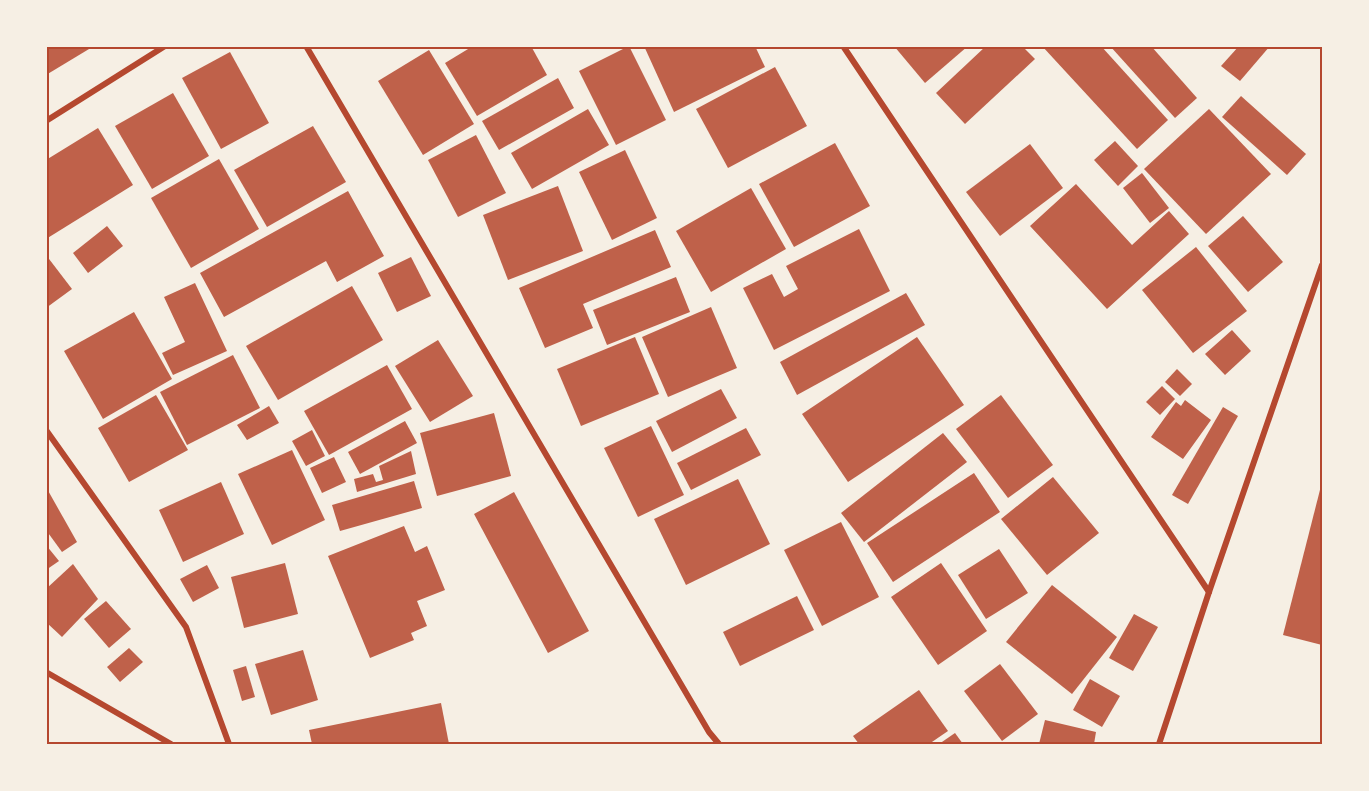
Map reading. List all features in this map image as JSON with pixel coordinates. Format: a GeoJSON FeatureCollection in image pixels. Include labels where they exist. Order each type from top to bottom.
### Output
{"type":"FeatureCollection","features":[{"type":"Feature","properties":{"kind":"street"},"geometry":{"type":"LineString","coordinates":[[46,121],[165,46]]}},
{"type":"Feature","properties":{"kind":"street"},"geometry":{"type":"LineString","coordinates":[[306,46],[709,732],[719,744]]}},
{"type":"Feature","properties":{"kind":"street"},"geometry":{"type":"LineString","coordinates":[[843,46],[1209,592]]}},
{"type":"Feature","properties":{"kind":"street"},"geometry":{"type":"LineString","coordinates":[[1159,744],[1209,592],[1323,265]]}},
{"type":"Feature","properties":{"kind":"street"},"geometry":{"type":"LineString","coordinates":[[46,430],[186,627],[229,744]]}},
{"type":"Feature","properties":{"kind":"street"},"geometry":{"type":"LineString","coordinates":[[46,672],[171,744]]}},
{"type":"Feature","properties":{"kind":"building"},"geometry":{"type":"Polygon","coordinates":[[[46,46],[94,46],[46,75],[46,46]]]}},
{"type":"Feature","properties":{"kind":"building"},"geometry":{"type":"Polygon","coordinates":[[[473,46],[531,46],[547,75],[477,116],[445,63],[473,46]]]}},
{"type":"Feature","properties":{"kind":"building"},"geometry":{"type":"Polygon","coordinates":[[[629,46],[666,120],[616,145],[579,71],[629,46]]]}},
{"type":"Feature","properties":{"kind":"building"},"geometry":{"type":"Polygon","coordinates":[[[644,46],[755,46],[765,67],[674,112],[644,46]]]}},
{"type":"Feature","properties":{"kind":"building"},"geometry":{"type":"Polygon","coordinates":[[[894,46],[968,46],[925,83],[894,46]]]}},
{"type":"Feature","properties":{"kind":"building"},"geometry":{"type":"Polygon","coordinates":[[[986,46],[1022,46],[1035,59],[965,124],[936,93],[986,46]]]}},
{"type":"Feature","properties":{"kind":"building"},"geometry":{"type":"Polygon","coordinates":[[[1042,46],[1101,46],[1168,120],[1137,149],[1042,46]]]}},
{"type":"Feature","properties":{"kind":"building"},"geometry":{"type":"Polygon","coordinates":[[[1110,46],[1151,46],[1197,98],[1175,118],[1110,46]]]}},
{"type":"Feature","properties":{"kind":"building"},"geometry":{"type":"Polygon","coordinates":[[[1239,46],[1270,46],[1240,81],[1221,66],[1239,46]]]}},
{"type":"Feature","properties":{"kind":"building"},"geometry":{"type":"Polygon","coordinates":[[[429,50],[474,124],[423,155],[378,81],[429,50]]]}},
{"type":"Feature","properties":{"kind":"building"},"geometry":{"type":"Polygon","coordinates":[[[230,52],[269,123],[221,149],[182,78],[230,52]]]}},
{"type":"Feature","properties":{"kind":"building"},"geometry":{"type":"Polygon","coordinates":[[[775,67],[807,126],[728,168],[696,109],[775,67]]]}},
{"type":"Feature","properties":{"kind":"building"},"geometry":{"type":"Polygon","coordinates":[[[558,78],[574,108],[499,150],[482,121],[558,78]]]}},
{"type":"Feature","properties":{"kind":"building"},"geometry":{"type":"Polygon","coordinates":[[[173,93],[209,156],[152,189],[115,126],[173,93]]]}},
{"type":"Feature","properties":{"kind":"building"},"geometry":{"type":"Polygon","coordinates":[[[1241,96],[1306,154],[1287,175],[1222,117],[1241,96]]]}},
{"type":"Feature","properties":{"kind":"building"},"geometry":{"type":"Polygon","coordinates":[[[588,109],[609,145],[532,189],[511,153],[588,109]]]}},
{"type":"Feature","properties":{"kind":"building"},"geometry":{"type":"Polygon","coordinates":[[[1209,109],[1271,174],[1206,234],[1144,169],[1209,109]]]}},
{"type":"Feature","properties":{"kind":"building"},"geometry":{"type":"Polygon","coordinates":[[[313,126],[346,182],[267,227],[234,170],[313,126]]]}},
{"type":"Feature","properties":{"kind":"building"},"geometry":{"type":"Polygon","coordinates":[[[98,128],[133,185],[46,239],[46,160],[98,128]]]}},
{"type":"Feature","properties":{"kind":"building"},"geometry":{"type":"Polygon","coordinates":[[[476,135],[506,193],[458,217],[428,160],[476,135]]]}},
{"type":"Feature","properties":{"kind":"building"},"geometry":{"type":"Polygon","coordinates":[[[1115,141],[1138,166],[1118,186],[1094,160],[1115,141]]]}},
{"type":"Feature","properties":{"kind":"building"},"geometry":{"type":"Polygon","coordinates":[[[835,143],[870,206],[794,247],[759,184],[835,143]]]}},
{"type":"Feature","properties":{"kind":"building"},"geometry":{"type":"Polygon","coordinates":[[[1030,144],[1063,188],[1000,236],[966,192],[1030,144]]]}},
{"type":"Feature","properties":{"kind":"building"},"geometry":{"type":"Polygon","coordinates":[[[625,150],[657,218],[612,240],[579,172],[625,150]]]}},
{"type":"Feature","properties":{"kind":"building"},"geometry":{"type":"Polygon","coordinates":[[[219,159],[259,229],[191,268],[151,198],[219,159]]]}},
{"type":"Feature","properties":{"kind":"building"},"geometry":{"type":"Polygon","coordinates":[[[1142,173],[1169,208],[1150,223],[1123,188],[1142,173]]]}},
{"type":"Feature","properties":{"kind":"building"},"geometry":{"type":"Polygon","coordinates":[[[1076,184],[1132,245],[1169,211],[1189,234],[1107,309],[1030,226],[1076,184]]]}},
{"type":"Feature","properties":{"kind":"building"},"geometry":{"type":"Polygon","coordinates":[[[558,186],[583,251],[508,280],[483,215],[558,186]]]}},
{"type":"Feature","properties":{"kind":"building"},"geometry":{"type":"Polygon","coordinates":[[[751,188],[786,249],[711,292],[676,231],[751,188]]]}},
{"type":"Feature","properties":{"kind":"building"},"geometry":{"type":"Polygon","coordinates":[[[348,191],[384,256],[337,282],[326,261],[224,317],[200,273],[348,191]]]}},
{"type":"Feature","properties":{"kind":"building"},"geometry":{"type":"Polygon","coordinates":[[[1243,216],[1283,262],[1248,292],[1208,246],[1243,216]]]}},
{"type":"Feature","properties":{"kind":"building"},"geometry":{"type":"Polygon","coordinates":[[[107,226],[123,246],[88,273],[73,253],[107,226]]]}},
{"type":"Feature","properties":{"kind":"building"},"geometry":{"type":"Polygon","coordinates":[[[859,229],[890,291],[774,350],[743,288],[772,274],[784,297],[798,289],[786,266],[859,229]]]}},
{"type":"Feature","properties":{"kind":"building"},"geometry":{"type":"Polygon","coordinates":[[[655,230],[671,267],[583,304],[593,328],[545,348],[519,288],[655,230]]]}},
{"type":"Feature","properties":{"kind":"building"},"geometry":{"type":"Polygon","coordinates":[[[1196,247],[1247,311],[1193,353],[1142,290],[1196,247]]]}},
{"type":"Feature","properties":{"kind":"building"},"geometry":{"type":"Polygon","coordinates":[[[46,255],[72,289],[46,308],[46,255]]]}},
{"type":"Feature","properties":{"kind":"building"},"geometry":{"type":"Polygon","coordinates":[[[411,257],[431,296],[397,312],[378,273],[411,257]]]}},
{"type":"Feature","properties":{"kind":"building"},"geometry":{"type":"Polygon","coordinates":[[[676,277],[690,312],[607,345],[593,310],[676,277]]]}},
{"type":"Feature","properties":{"kind":"building"},"geometry":{"type":"Polygon","coordinates":[[[195,283],[227,351],[173,375],[162,353],[185,342],[164,297],[195,283]]]}},
{"type":"Feature","properties":{"kind":"building"},"geometry":{"type":"Polygon","coordinates":[[[352,286],[383,340],[278,400],[246,346],[352,286]]]}},
{"type":"Feature","properties":{"kind":"building"},"geometry":{"type":"Polygon","coordinates":[[[906,293],[925,325],[797,395],[780,362],[906,293]]]}},
{"type":"Feature","properties":{"kind":"building"},"geometry":{"type":"Polygon","coordinates":[[[711,307],[737,368],[668,397],[642,337],[711,307]]]}},
{"type":"Feature","properties":{"kind":"building"},"geometry":{"type":"Polygon","coordinates":[[[134,312],[172,379],[103,419],[64,351],[134,312]]]}},
{"type":"Feature","properties":{"kind":"building"},"geometry":{"type":"Polygon","coordinates":[[[1232,330],[1251,351],[1225,375],[1205,354],[1232,330]]]}},
{"type":"Feature","properties":{"kind":"building"},"geometry":{"type":"Polygon","coordinates":[[[635,337],[659,394],[581,426],[557,369],[635,337]]]}},
{"type":"Feature","properties":{"kind":"building"},"geometry":{"type":"Polygon","coordinates":[[[917,337],[964,405],[848,482],[802,414],[917,337]]]}},
{"type":"Feature","properties":{"kind":"building"},"geometry":{"type":"Polygon","coordinates":[[[438,340],[473,396],[430,422],[395,366],[438,340]]]}},
{"type":"Feature","properties":{"kind":"building"},"geometry":{"type":"Polygon","coordinates":[[[233,355],[260,408],[187,445],[160,392],[233,355]]]}},
{"type":"Feature","properties":{"kind":"building"},"geometry":{"type":"Polygon","coordinates":[[[387,365],[412,409],[329,455],[304,411],[387,365]]]}},
{"type":"Feature","properties":{"kind":"building"},"geometry":{"type":"Polygon","coordinates":[[[1177,369],[1192,384],[1180,396],[1165,382],[1177,369]]]}},
{"type":"Feature","properties":{"kind":"building"},"geometry":{"type":"Polygon","coordinates":[[[1162,386],[1175,399],[1160,415],[1146,402],[1162,386]]]}},
{"type":"Feature","properties":{"kind":"building"},"geometry":{"type":"Polygon","coordinates":[[[721,389],[737,418],[672,452],[656,421],[721,389]]]}},
{"type":"Feature","properties":{"kind":"building"},"geometry":{"type":"Polygon","coordinates":[[[156,395],[188,450],[129,482],[98,428],[156,395]]]}},
{"type":"Feature","properties":{"kind":"building"},"geometry":{"type":"Polygon","coordinates":[[[1001,395],[1053,465],[1008,498],[956,429],[1001,395]]]}},
{"type":"Feature","properties":{"kind":"building"},"geometry":{"type":"Polygon","coordinates":[[[1185,400],[1211,420],[1183,459],[1151,437],[1176,402],[1181,406],[1185,400]]]}},
{"type":"Feature","properties":{"kind":"building"},"geometry":{"type":"Polygon","coordinates":[[[269,406],[279,423],[247,440],[237,425],[269,406]]]}},
{"type":"Feature","properties":{"kind":"building"},"geometry":{"type":"Polygon","coordinates":[[[1223,407],[1238,416],[1188,504],[1172,495],[1223,407]]]}},
{"type":"Feature","properties":{"kind":"building"},"geometry":{"type":"Polygon","coordinates":[[[494,413],[511,476],[437,496],[420,433],[494,413]]]}},
{"type":"Feature","properties":{"kind":"building"},"geometry":{"type":"Polygon","coordinates":[[[405,421],[417,443],[360,474],[348,452],[405,421]]]}},
{"type":"Feature","properties":{"kind":"building"},"geometry":{"type":"Polygon","coordinates":[[[651,426],[684,495],[638,517],[604,448],[651,426]]]}},
{"type":"Feature","properties":{"kind":"building"},"geometry":{"type":"Polygon","coordinates":[[[746,428],[761,455],[691,490],[677,463],[746,428]]]}},
{"type":"Feature","properties":{"kind":"building"},"geometry":{"type":"Polygon","coordinates":[[[312,430],[325,456],[306,466],[292,441],[312,430]]]}},
{"type":"Feature","properties":{"kind":"building"},"geometry":{"type":"Polygon","coordinates":[[[943,433],[967,462],[864,542],[841,513],[943,433]]]}},
{"type":"Feature","properties":{"kind":"building"},"geometry":{"type":"Polygon","coordinates":[[[292,450],[325,520],[272,545],[238,474],[292,450]]]}},
{"type":"Feature","properties":{"kind":"building"},"geometry":{"type":"Polygon","coordinates":[[[411,451],[416,474],[357,492],[354,479],[373,474],[376,482],[383,480],[379,466],[411,451]]]}},
{"type":"Feature","properties":{"kind":"building"},"geometry":{"type":"Polygon","coordinates":[[[334,457],[346,482],[322,493],[310,468],[334,457]]]}},
{"type":"Feature","properties":{"kind":"building"},"geometry":{"type":"Polygon","coordinates":[[[974,473],[1000,512],[893,582],[867,543],[974,473]]]}},
{"type":"Feature","properties":{"kind":"building"},"geometry":{"type":"Polygon","coordinates":[[[1053,477],[1099,533],[1047,575],[1001,519],[1053,477]]]}},
{"type":"Feature","properties":{"kind":"building"},"geometry":{"type":"Polygon","coordinates":[[[738,479],[770,544],[686,585],[654,519],[738,479]]]}},
{"type":"Feature","properties":{"kind":"building"},"geometry":{"type":"Polygon","coordinates":[[[414,481],[422,508],[340,531],[332,505],[414,481]]]}},
{"type":"Feature","properties":{"kind":"building"},"geometry":{"type":"Polygon","coordinates":[[[221,482],[244,534],[183,562],[159,510],[221,482]]]}},
{"type":"Feature","properties":{"kind":"building"},"geometry":{"type":"Polygon","coordinates":[[[1322,482],[1322,645],[1283,635],[1322,482]]]}},
{"type":"Feature","properties":{"kind":"building"},"geometry":{"type":"Polygon","coordinates":[[[46,487],[77,542],[62,552],[46,530],[46,487]]]}},
{"type":"Feature","properties":{"kind":"building"},"geometry":{"type":"Polygon","coordinates":[[[514,492],[589,631],[548,653],[474,514],[514,492]]]}},
{"type":"Feature","properties":{"kind":"building"},"geometry":{"type":"Polygon","coordinates":[[[841,522],[879,597],[822,626],[784,550],[841,522]]]}},
{"type":"Feature","properties":{"kind":"building"},"geometry":{"type":"Polygon","coordinates":[[[404,526],[415,552],[427,546],[445,590],[417,601],[427,626],[411,633],[414,640],[370,658],[328,556],[404,526]]]}},
{"type":"Feature","properties":{"kind":"building"},"geometry":{"type":"Polygon","coordinates":[[[46,545],[59,561],[46,570],[46,545]]]}},
{"type":"Feature","properties":{"kind":"building"},"geometry":{"type":"Polygon","coordinates":[[[999,549],[1028,593],[986,619],[958,575],[999,549]]]}},
{"type":"Feature","properties":{"kind":"building"},"geometry":{"type":"Polygon","coordinates":[[[285,563],[298,614],[244,628],[231,577],[285,563]]]}},
{"type":"Feature","properties":{"kind":"building"},"geometry":{"type":"Polygon","coordinates":[[[941,563],[987,631],[938,665],[891,597],[941,563]]]}},
{"type":"Feature","properties":{"kind":"building"},"geometry":{"type":"Polygon","coordinates":[[[73,564],[98,599],[62,637],[46,622],[46,589],[73,564]]]}},
{"type":"Feature","properties":{"kind":"building"},"geometry":{"type":"Polygon","coordinates":[[[207,565],[219,588],[193,602],[180,579],[207,565]]]}},
{"type":"Feature","properties":{"kind":"building"},"geometry":{"type":"Polygon","coordinates":[[[1052,585],[1117,637],[1072,694],[1006,642],[1052,585]]]}},
{"type":"Feature","properties":{"kind":"building"},"geometry":{"type":"Polygon","coordinates":[[[797,596],[814,630],[740,666],[723,632],[797,596]]]}},
{"type":"Feature","properties":{"kind":"building"},"geometry":{"type":"Polygon","coordinates":[[[106,601],[131,629],[109,648],[84,619],[106,601]]]}},
{"type":"Feature","properties":{"kind":"building"},"geometry":{"type":"Polygon","coordinates":[[[1134,614],[1158,627],[1133,671],[1109,658],[1134,614]]]}},
{"type":"Feature","properties":{"kind":"building"},"geometry":{"type":"Polygon","coordinates":[[[129,648],[143,662],[120,682],[107,667],[129,648]]]}},
{"type":"Feature","properties":{"kind":"building"},"geometry":{"type":"Polygon","coordinates":[[[303,650],[318,700],[271,715],[255,664],[303,650]]]}},
{"type":"Feature","properties":{"kind":"building"},"geometry":{"type":"Polygon","coordinates":[[[1000,664],[1038,714],[1002,741],[964,691],[1000,664]]]}},
{"type":"Feature","properties":{"kind":"building"},"geometry":{"type":"Polygon","coordinates":[[[246,666],[255,697],[242,701],[233,670],[246,666]]]}},
{"type":"Feature","properties":{"kind":"building"},"geometry":{"type":"Polygon","coordinates":[[[1090,679],[1120,696],[1102,727],[1073,710],[1090,679]]]}},
{"type":"Feature","properties":{"kind":"building"},"geometry":{"type":"Polygon","coordinates":[[[919,690],[948,731],[929,744],[859,744],[853,736],[919,690]]]}},
{"type":"Feature","properties":{"kind":"building"},"geometry":{"type":"Polygon","coordinates":[[[441,703],[449,744],[312,744],[309,730],[441,703]]]}},
{"type":"Feature","properties":{"kind":"building"},"geometry":{"type":"Polygon","coordinates":[[[1045,720],[1096,732],[1094,744],[1039,744],[1045,720]]]}},
{"type":"Feature","properties":{"kind":"building"},"geometry":{"type":"Polygon","coordinates":[[[955,733],[963,744],[939,744],[955,733]]]}}]}
